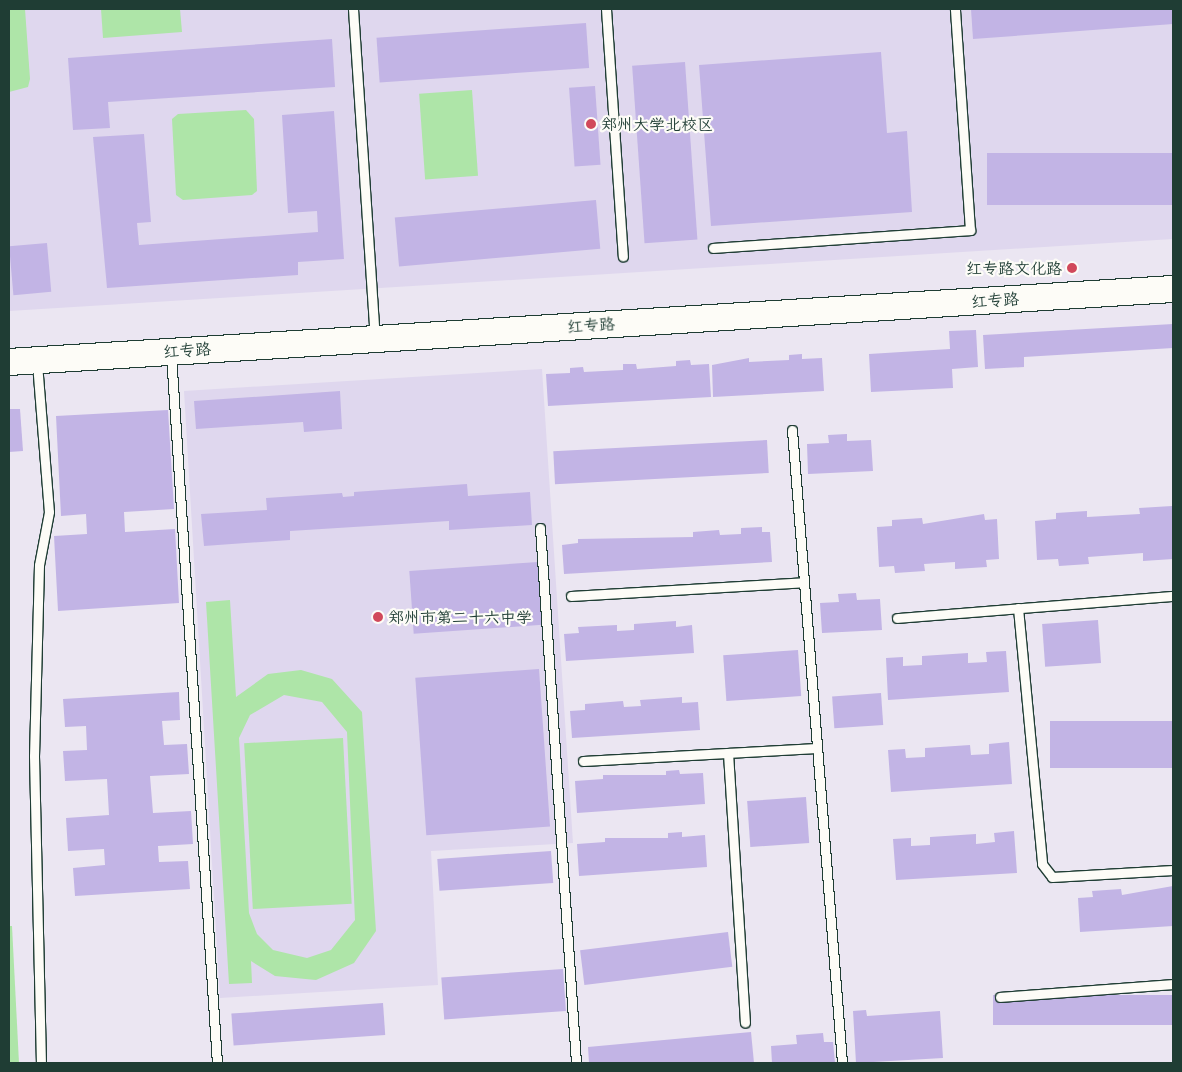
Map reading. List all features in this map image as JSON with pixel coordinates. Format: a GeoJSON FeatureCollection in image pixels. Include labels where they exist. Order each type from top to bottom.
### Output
{"type":"FeatureCollection","features":[{"type":"Feature","properties":{"kind":"street","name":"红专路"},"geometry":{"type":"LineString","coordinates":[[9,362],[1173,289]]}},
{"type":"Feature","properties":{"kind":"lane"},"geometry":{"type":"LineString","coordinates":[[353,9],[375,339]]}},
{"type":"Feature","properties":{"kind":"lane"},"geometry":{"type":"LineString","coordinates":[[606,9],[623,256]]}},
{"type":"Feature","properties":{"kind":"lane"},"geometry":{"type":"LineString","coordinates":[[713,248],[970,230],[955,9]]}},
{"type":"Feature","properties":{"kind":"lane"},"geometry":{"type":"LineString","coordinates":[[171,352],[217,1063]]}},
{"type":"Feature","properties":{"kind":"lane"},"geometry":{"type":"LineString","coordinates":[[37,360],[49,512],[39,565],[34,774],[42,1063]]}},
{"type":"Feature","properties":{"kind":"lane"},"geometry":{"type":"LineString","coordinates":[[792,430],[842,1063]]}},
{"type":"Feature","properties":{"kind":"lane"},"geometry":{"type":"LineString","coordinates":[[540,528],[576,1063]]}},
{"type":"Feature","properties":{"kind":"lane"},"geometry":{"type":"LineString","coordinates":[[571,596],[804,582]]}},
{"type":"Feature","properties":{"kind":"lane"},"geometry":{"type":"LineString","coordinates":[[897,618],[1173,596]]}},
{"type":"Feature","properties":{"kind":"lane"},"geometry":{"type":"LineString","coordinates":[[1018,608],[1042,864],[1052,877],[1173,870]]}},
{"type":"Feature","properties":{"kind":"lane"},"geometry":{"type":"LineString","coordinates":[[583,761],[817,748]]}},
{"type":"Feature","properties":{"kind":"lane"},"geometry":{"type":"LineString","coordinates":[[728,753],[746,1022]]}},
{"type":"Feature","properties":{"kind":"lane"},"geometry":{"type":"LineString","coordinates":[[1000,997],[1173,984]]}},
{"type":"Feature","properties":{"kind":"shaded area","name":"郑州大学北校区"},"geometry":{"type":"Polygon","coordinates":[[[9,9],[1173,9],[1173,239],[9,311],[9,9]]]}},
{"type":"Feature","properties":{"kind":"shaded area","name":"郑州市第二十六中学"},"geometry":{"type":"Polygon","coordinates":[[[542,369],[573,843],[431,851],[438,985],[220,998],[184,391],[542,369]]]}},
{"type":"Feature","properties":{"kind":"green space"},"geometry":{"type":"Polygon","coordinates":[[[9,9],[25,9],[30,79],[28,87],[9,92],[9,9]]]}},
{"type":"Feature","properties":{"kind":"green space"},"geometry":{"type":"Polygon","coordinates":[[[101,9],[180,9],[182,32],[103,38],[101,9]]]}},
{"type":"Feature","properties":{"kind":"green space"},"geometry":{"type":"Polygon","coordinates":[[[472,90],[478,176],[425,179],[419,94],[472,90]]]}},
{"type":"Feature","properties":{"kind":"green space"},"geometry":{"type":"Polygon","coordinates":[[[246,110],[254,119],[257,191],[252,195],[183,200],[176,195],[172,119],[178,114],[246,110]]]}},
{"type":"Feature","properties":{"kind":"green space"},"geometry":{"type":"Polygon","coordinates":[[[230,600],[236,697],[268,674],[301,670],[332,679],[362,712],[376,931],[354,963],[316,980],[275,976],[251,961],[252,983],[229,984],[206,602],[230,600]],[[284,695],[250,715],[239,738],[249,913],[257,934],[273,950],[307,958],[331,950],[355,920],[347,732],[322,702],[284,695]]]}},
{"type":"Feature","properties":{"kind":"green space"},"geometry":{"type":"Polygon","coordinates":[[[343,738],[352,904],[253,909],[244,743],[343,738]]]}},
{"type":"Feature","properties":{"kind":"green space"},"geometry":{"type":"Polygon","coordinates":[[[9,926],[12,926],[19,1063],[9,1063],[9,926]]]}},
{"type":"Feature","properties":{"kind":"building"},"geometry":{"type":"Polygon","coordinates":[[[971,9],[1173,9],[1173,24],[973,39],[971,9]]]}},
{"type":"Feature","properties":{"kind":"building"},"geometry":{"type":"Polygon","coordinates":[[[586,23],[589,68],[380,83],[377,38],[586,23]]]}},
{"type":"Feature","properties":{"kind":"building"},"geometry":{"type":"Polygon","coordinates":[[[332,39],[335,87],[108,102],[110,128],[73,130],[68,58],[332,39]]]}},
{"type":"Feature","properties":{"kind":"building"},"geometry":{"type":"Polygon","coordinates":[[[881,52],[887,133],[907,131],[912,212],[711,226],[699,65],[881,52]]]}},
{"type":"Feature","properties":{"kind":"building"},"geometry":{"type":"Polygon","coordinates":[[[685,62],[697,240],[645,243],[632,66],[685,62]]]}},
{"type":"Feature","properties":{"kind":"building"},"geometry":{"type":"Polygon","coordinates":[[[595,86],[601,165],[575,167],[569,88],[595,86]]]}},
{"type":"Feature","properties":{"kind":"building"},"geometry":{"type":"Polygon","coordinates":[[[334,111],[344,259],[298,262],[298,275],[107,288],[93,137],[144,134],[151,222],[137,223],[139,245],[318,232],[317,211],[288,213],[282,115],[334,111]]]}},
{"type":"Feature","properties":{"kind":"building"},"geometry":{"type":"Polygon","coordinates":[[[987,153],[1173,153],[1173,205],[987,205],[987,153]]]}},
{"type":"Feature","properties":{"kind":"building"},"geometry":{"type":"Polygon","coordinates":[[[596,200],[600,249],[399,266],[395,218],[596,200]]]}},
{"type":"Feature","properties":{"kind":"building"},"geometry":{"type":"Polygon","coordinates":[[[47,243],[51,292],[13,295],[9,246],[47,243]]]}},
{"type":"Feature","properties":{"kind":"building"},"geometry":{"type":"Polygon","coordinates":[[[1173,324],[1173,348],[1024,357],[1024,367],[985,369],[983,335],[1173,324]]]}},
{"type":"Feature","properties":{"kind":"building"},"geometry":{"type":"Polygon","coordinates":[[[976,330],[978,367],[952,369],[953,388],[871,392],[869,354],[950,349],[949,331],[976,330]]]}},
{"type":"Feature","properties":{"kind":"building"},"geometry":{"type":"Polygon","coordinates":[[[802,354],[802,359],[822,358],[824,391],[713,397],[712,365],[749,358],[749,362],[789,360],[789,355],[802,354]]]}},
{"type":"Feature","properties":{"kind":"building"},"geometry":{"type":"Polygon","coordinates":[[[690,360],[691,365],[709,364],[711,397],[548,406],[546,374],[570,373],[570,368],[583,367],[584,372],[623,370],[623,364],[636,364],[637,369],[676,366],[676,361],[690,360]]]}},
{"type":"Feature","properties":{"kind":"building"},"geometry":{"type":"Polygon","coordinates":[[[340,391],[342,429],[304,432],[303,422],[196,429],[194,401],[340,391]]]}},
{"type":"Feature","properties":{"kind":"building"},"geometry":{"type":"Polygon","coordinates":[[[9,409],[20,409],[23,451],[9,452],[9,409]]]}},
{"type":"Feature","properties":{"kind":"building"},"geometry":{"type":"Polygon","coordinates":[[[168,410],[174,509],[124,512],[125,532],[175,529],[179,603],[58,611],[54,536],[87,534],[86,514],[61,516],[56,416],[168,410]]]}},
{"type":"Feature","properties":{"kind":"building"},"geometry":{"type":"Polygon","coordinates":[[[847,434],[847,441],[871,440],[873,471],[808,474],[807,444],[829,443],[828,435],[847,434]]]}},
{"type":"Feature","properties":{"kind":"building"},"geometry":{"type":"Polygon","coordinates":[[[767,440],[769,473],[555,484],[553,451],[767,440]]]}},
{"type":"Feature","properties":{"kind":"building"},"geometry":{"type":"Polygon","coordinates":[[[467,484],[468,496],[530,492],[532,525],[449,530],[449,521],[290,531],[290,540],[204,546],[201,514],[267,510],[266,498],[342,493],[343,497],[354,496],[354,492],[467,484]]]}},
{"type":"Feature","properties":{"kind":"building"},"geometry":{"type":"Polygon","coordinates":[[[1172,506],[1173,559],[1143,561],[1143,553],[1088,557],[1089,564],[1059,566],[1058,559],[1037,560],[1035,521],[1056,519],[1056,513],[1087,511],[1087,517],[1140,514],[1139,508],[1172,506]]]}},
{"type":"Feature","properties":{"kind":"building"},"geometry":{"type":"Polygon","coordinates":[[[984,514],[985,520],[997,519],[999,559],[986,560],[987,567],[955,569],[955,562],[924,564],[925,571],[895,573],[894,566],[879,567],[877,527],[892,526],[892,520],[922,518],[923,524],[984,514]]]}},
{"type":"Feature","properties":{"kind":"building"},"geometry":{"type":"Polygon","coordinates":[[[762,527],[762,532],[770,532],[772,562],[564,574],[562,545],[578,543],[578,539],[693,537],[693,532],[719,530],[720,535],[741,534],[741,528],[762,527]]]}},
{"type":"Feature","properties":{"kind":"building"},"geometry":{"type":"Polygon","coordinates":[[[538,562],[542,625],[414,634],[409,571],[538,562]]]}},
{"type":"Feature","properties":{"kind":"building"},"geometry":{"type":"Polygon","coordinates":[[[856,593],[857,600],[880,599],[882,630],[822,633],[820,603],[839,602],[838,594],[856,593]]]}},
{"type":"Feature","properties":{"kind":"building"},"geometry":{"type":"Polygon","coordinates":[[[1098,620],[1101,663],[1045,667],[1042,624],[1098,620]]]}},
{"type":"Feature","properties":{"kind":"building"},"geometry":{"type":"Polygon","coordinates":[[[676,621],[676,627],[692,625],[694,653],[566,661],[564,634],[579,633],[578,627],[617,625],[617,631],[634,630],[634,624],[676,621]]]}},
{"type":"Feature","properties":{"kind":"building"},"geometry":{"type":"Polygon","coordinates":[[[798,650],[801,696],[726,701],[723,655],[798,650]]]}},
{"type":"Feature","properties":{"kind":"building"},"geometry":{"type":"Polygon","coordinates":[[[1006,651],[1009,692],[888,700],[886,658],[903,657],[903,666],[922,665],[922,656],[968,653],[968,663],[987,662],[986,652],[1006,651]]]}},
{"type":"Feature","properties":{"kind":"building"},"geometry":{"type":"Polygon","coordinates":[[[539,669],[550,827],[426,835],[415,678],[539,669]]]}},
{"type":"Feature","properties":{"kind":"building"},"geometry":{"type":"Polygon","coordinates":[[[179,692],[180,720],[162,721],[164,745],[187,744],[189,774],[150,776],[153,813],[191,811],[193,844],[158,846],[159,862],[188,861],[190,889],[75,896],[73,868],[105,865],[104,849],[68,851],[66,818],[109,815],[107,779],[65,781],[63,751],[87,750],[86,726],[65,727],[63,699],[179,692]]]}},
{"type":"Feature","properties":{"kind":"building"},"geometry":{"type":"Polygon","coordinates":[[[881,693],[883,725],[834,728],[832,696],[881,693]]]}},
{"type":"Feature","properties":{"kind":"building"},"geometry":{"type":"Polygon","coordinates":[[[682,697],[682,703],[698,702],[700,730],[572,738],[570,711],[585,710],[585,704],[623,701],[624,707],[641,706],[640,700],[682,697]]]}},
{"type":"Feature","properties":{"kind":"building"},"geometry":{"type":"Polygon","coordinates":[[[1050,721],[1173,721],[1173,768],[1050,768],[1050,721]]]}},
{"type":"Feature","properties":{"kind":"building"},"geometry":{"type":"Polygon","coordinates":[[[1009,742],[1012,784],[891,792],[888,750],[905,749],[906,758],[925,757],[925,748],[970,745],[971,755],[989,754],[989,744],[1009,742]]]}},
{"type":"Feature","properties":{"kind":"building"},"geometry":{"type":"Polygon","coordinates":[[[679,770],[680,774],[703,773],[705,804],[577,813],[575,781],[603,779],[603,775],[666,775],[666,771],[679,770]]]}},
{"type":"Feature","properties":{"kind":"building"},"geometry":{"type":"Polygon","coordinates":[[[806,797],[809,843],[750,847],[747,801],[806,797]]]}},
{"type":"Feature","properties":{"kind":"building"},"geometry":{"type":"Polygon","coordinates":[[[1014,831],[1017,873],[896,880],[893,839],[911,838],[911,846],[930,845],[930,837],[976,834],[976,844],[995,842],[994,833],[1014,831]]]}},
{"type":"Feature","properties":{"kind":"building"},"geometry":{"type":"Polygon","coordinates":[[[682,832],[682,837],[705,835],[707,867],[579,876],[577,844],[605,842],[605,838],[668,838],[668,833],[682,832]]]}},
{"type":"Feature","properties":{"kind":"building"},"geometry":{"type":"Polygon","coordinates":[[[551,851],[553,883],[440,891],[437,859],[551,851]]]}},
{"type":"Feature","properties":{"kind":"building"},"geometry":{"type":"Polygon","coordinates":[[[1173,886],[1173,926],[1080,932],[1078,898],[1093,897],[1092,891],[1121,889],[1122,895],[1173,886]]]}},
{"type":"Feature","properties":{"kind":"building"},"geometry":{"type":"Polygon","coordinates":[[[728,932],[732,967],[584,985],[580,950],[728,932]]]}},
{"type":"Feature","properties":{"kind":"building"},"geometry":{"type":"Polygon","coordinates":[[[563,969],[566,1011],[444,1019],[441,978],[563,969]]]}},
{"type":"Feature","properties":{"kind":"building"},"geometry":{"type":"Polygon","coordinates":[[[993,995],[1173,995],[1173,1025],[993,1025],[993,995]]]}},
{"type":"Feature","properties":{"kind":"building"},"geometry":{"type":"Polygon","coordinates":[[[383,1003],[385,1035],[234,1046],[231,1014],[383,1003]]]}},
{"type":"Feature","properties":{"kind":"building"},"geometry":{"type":"Polygon","coordinates":[[[866,1010],[867,1016],[940,1011],[943,1058],[856,1063],[853,1011],[866,1010]]]}},
{"type":"Feature","properties":{"kind":"building"},"geometry":{"type":"Polygon","coordinates":[[[751,1032],[754,1063],[589,1063],[588,1047],[751,1032]]]}},
{"type":"Feature","properties":{"kind":"building"},"geometry":{"type":"Polygon","coordinates":[[[823,1033],[824,1042],[833,1042],[835,1063],[772,1063],[771,1046],[797,1044],[796,1035],[823,1033]]]}},
{"type":"Feature","properties":{"kind":"place","name":"郑州大学北校区"},"geometry":{"type":"Point","coordinates":[591,124]}},
{"type":"Feature","properties":{"kind":"place","name":"红专路文化路"},"geometry":{"type":"Point","coordinates":[1072,268]}},
{"type":"Feature","properties":{"kind":"place","name":"郑州市第二十六中学"},"geometry":{"type":"Point","coordinates":[378,617]}}]}
